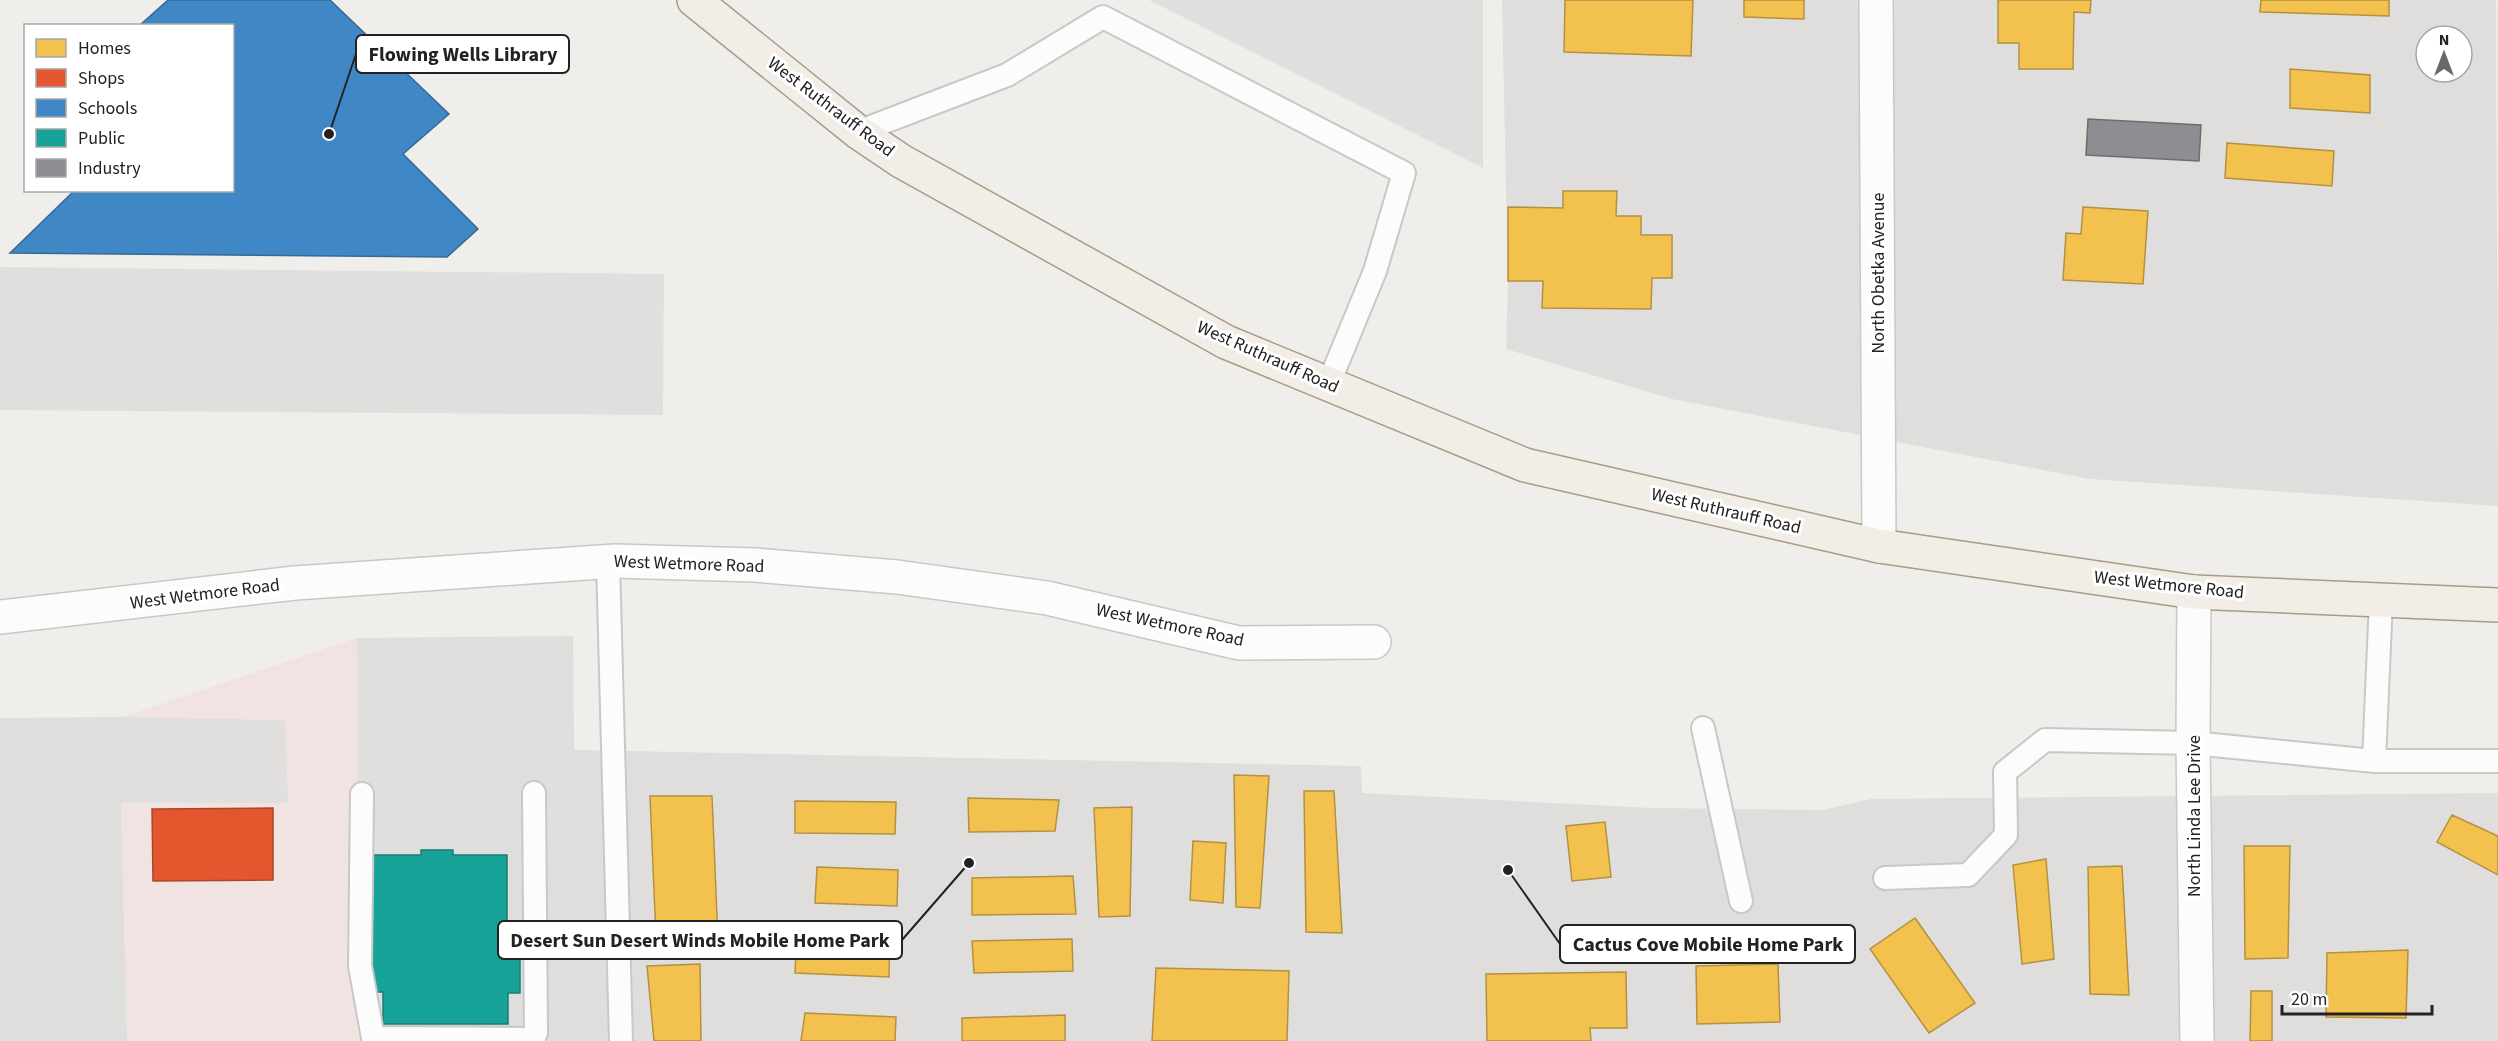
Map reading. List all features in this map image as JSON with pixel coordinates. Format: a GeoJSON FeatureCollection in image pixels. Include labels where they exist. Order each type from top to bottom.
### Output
{"type":"FeatureCollection","features":[{"type":"Feature","properties":{"kind":"main road","name":"West Ruthrauff Road"},"geometry":{"type":"LineString","coordinates":[[694,0],[858,132],[902,161],[1226,342],[1525,465],[1879,546]]}},
{"type":"Feature","properties":{"kind":"main road","name":"West Wetmore Road"},"geometry":{"type":"LineString","coordinates":[[1879,546],[2194,592],[2498,604]]}},
{"type":"Feature","properties":{"kind":"street","name":"North Obetka Avenue"},"geometry":{"type":"LineString","coordinates":[[1876,0],[1879,546]]}},
{"type":"Feature","properties":{"kind":"street","name":"West Wetmore Road"},"geometry":{"type":"LineString","coordinates":[[0,617],[295,583],[608,561],[754,565],[897,577],[1047,598],[1239,643],[1374,642]]}},
{"type":"Feature","properties":{"kind":"street","name":"North Linda Lee Drive"},"geometry":{"type":"LineString","coordinates":[[2194,592],[2193,743],[2197,1041]]}},
{"type":"Feature","properties":{"kind":"lane"},"geometry":{"type":"LineString","coordinates":[[858,132],[1007,75],[1103,17],[1404,172],[1375,271],[1328,385]]}},
{"type":"Feature","properties":{"kind":"lane"},"geometry":{"type":"LineString","coordinates":[[608,561],[621,1041]]}},
{"type":"Feature","properties":{"kind":"lane"},"geometry":{"type":"LineString","coordinates":[[2374,760],[2381,600]]}},
{"type":"Feature","properties":{"kind":"lane"},"geometry":{"type":"LineString","coordinates":[[1703,728],[1742,901]]}},
{"type":"Feature","properties":{"kind":"lane"},"geometry":{"type":"LineString","coordinates":[[1885,878],[1968,874],[2006,835],[2005,772],[2044,740],[2193,743],[2374,760],[2498,760]]}},
{"type":"Feature","properties":{"kind":"lane"},"geometry":{"type":"LineString","coordinates":[[362,794],[360,966],[373,1038],[535,1036],[534,793]]}},
{"type":"Feature","properties":{"kind":"shaded area"},"geometry":{"type":"Polygon","coordinates":[[[1149,0],[1483,0],[1483,168],[1149,0]]]}},
{"type":"Feature","properties":{"kind":"shaded area"},"geometry":{"type":"Polygon","coordinates":[[[1502,0],[2496,0],[2498,506],[2090,479],[1672,399],[1506,349],[1508,281],[1502,0]]]}},
{"type":"Feature","properties":{"kind":"shaded area"},"geometry":{"type":"Polygon","coordinates":[[[1733,30],[1827,31],[1826,110],[1732,109],[1733,30]]]}},
{"type":"Feature","properties":{"kind":"shaded area"},"geometry":{"type":"Polygon","coordinates":[[[0,267],[664,274],[663,415],[0,410],[0,267]]]}},
{"type":"Feature","properties":{"kind":"shaded area"},"geometry":{"type":"Polygon","coordinates":[[[573,636],[577,1041],[361,1041],[357,638],[573,636]]]}},
{"type":"Feature","properties":{"kind":"shaded area"},"geometry":{"type":"Polygon","coordinates":[[[357,638],[361,1041],[127,1041],[121,803],[122,717],[357,638]]]}},
{"type":"Feature","properties":{"kind":"shaded area"},"geometry":{"type":"Polygon","coordinates":[[[417,711],[419,782],[567,780],[568,845],[373,847],[372,789],[357,789],[357,712],[417,711]]]}},
{"type":"Feature","properties":{"kind":"shaded area"},"geometry":{"type":"Polygon","coordinates":[[[122,717],[121,803],[127,1041],[0,1041],[0,718],[122,717]]]}},
{"type":"Feature","properties":{"kind":"shaded area"},"geometry":{"type":"Polygon","coordinates":[[[122,717],[285,720],[288,803],[121,803],[122,717]]]}},
{"type":"Feature","properties":{"kind":"shaded area"},"geometry":{"type":"Polygon","coordinates":[[[105,724],[108,1041],[0,1041],[0,725],[105,724]]]}},
{"type":"Feature","properties":{"kind":"shaded area"},"geometry":{"type":"Polygon","coordinates":[[[574,750],[1361,766],[1362,793],[1652,808],[1823,810],[1871,799],[2498,793],[2498,1041],[577,1041],[574,750]]]}},
{"type":"Feature","properties":{"kind":"building: Homes"},"geometry":{"type":"Polygon","coordinates":[[[1565,0],[1693,0],[1691,56],[1564,52],[1565,0]]]}},
{"type":"Feature","properties":{"kind":"building: Homes"},"geometry":{"type":"Polygon","coordinates":[[[1744,0],[1804,0],[1804,19],[1744,17],[1744,0]]]}},
{"type":"Feature","properties":{"kind":"building: Homes"},"geometry":{"type":"Polygon","coordinates":[[[1998,0],[2091,0],[2090,13],[2074,12],[2073,69],[2019,69],[2019,43],[1998,43],[1998,0]]]}},
{"type":"Feature","properties":{"kind":"building: Homes"},"geometry":{"type":"Polygon","coordinates":[[[2261,0],[2389,0],[2389,16],[2260,12],[2261,0]]]}},
{"type":"Feature","properties":{"kind":"building: Homes"},"geometry":{"type":"Polygon","coordinates":[[[2290,69],[2370,75],[2370,113],[2290,108],[2290,69]]]}},
{"type":"Feature","properties":{"kind":"building: Homes"},"geometry":{"type":"Polygon","coordinates":[[[2227,143],[2334,151],[2332,186],[2225,178],[2227,143]]]}},
{"type":"Feature","properties":{"kind":"building: Homes"},"geometry":{"type":"Polygon","coordinates":[[[1563,191],[1617,191],[1616,216],[1641,216],[1641,235],[1672,235],[1672,278],[1652,278],[1651,309],[1542,308],[1543,281],[1508,281],[1508,207],[1563,208],[1563,191]]]}},
{"type":"Feature","properties":{"kind":"building: Homes"},"geometry":{"type":"Polygon","coordinates":[[[2083,207],[2148,211],[2143,284],[2063,280],[2066,233],[2081,234],[2083,207]]]}},
{"type":"Feature","properties":{"kind":"building: Homes"},"geometry":{"type":"Polygon","coordinates":[[[1234,775],[1269,776],[1260,908],[1236,907],[1234,775]]]}},
{"type":"Feature","properties":{"kind":"building: Homes"},"geometry":{"type":"Polygon","coordinates":[[[1304,791],[1334,791],[1342,933],[1306,932],[1304,791]]]}},
{"type":"Feature","properties":{"kind":"building: Homes"},"geometry":{"type":"Polygon","coordinates":[[[650,796],[712,796],[718,941],[656,938],[650,796]]]}},
{"type":"Feature","properties":{"kind":"building: Homes"},"geometry":{"type":"Polygon","coordinates":[[[968,798],[1059,800],[1055,831],[969,832],[968,798]]]}},
{"type":"Feature","properties":{"kind":"building: Homes"},"geometry":{"type":"Polygon","coordinates":[[[795,801],[896,802],[895,834],[795,833],[795,801]]]}},
{"type":"Feature","properties":{"kind":"building: Homes"},"geometry":{"type":"Polygon","coordinates":[[[1132,807],[1130,916],[1099,917],[1094,808],[1132,807]]]}},
{"type":"Feature","properties":{"kind":"building: Homes"},"geometry":{"type":"Polygon","coordinates":[[[2452,815],[2498,836],[2498,875],[2437,842],[2452,815]]]}},
{"type":"Feature","properties":{"kind":"building: Homes"},"geometry":{"type":"Polygon","coordinates":[[[1605,822],[1611,877],[1572,881],[1566,826],[1605,822]]]}},
{"type":"Feature","properties":{"kind":"building: Homes"},"geometry":{"type":"Polygon","coordinates":[[[1193,841],[1226,843],[1223,903],[1190,900],[1193,841]]]}},
{"type":"Feature","properties":{"kind":"building: Homes"},"geometry":{"type":"Polygon","coordinates":[[[2244,846],[2290,846],[2288,958],[2245,959],[2244,846]]]}},
{"type":"Feature","properties":{"kind":"building: Homes"},"geometry":{"type":"Polygon","coordinates":[[[2046,859],[2054,959],[2022,964],[2013,865],[2046,859]]]}},
{"type":"Feature","properties":{"kind":"building: Homes"},"geometry":{"type":"Polygon","coordinates":[[[2122,866],[2129,995],[2090,994],[2088,867],[2122,866]]]}},
{"type":"Feature","properties":{"kind":"building: Homes"},"geometry":{"type":"Polygon","coordinates":[[[817,867],[898,870],[897,906],[815,903],[817,867]]]}},
{"type":"Feature","properties":{"kind":"building: Homes"},"geometry":{"type":"Polygon","coordinates":[[[1073,876],[1076,914],[972,915],[972,878],[1073,876]]]}},
{"type":"Feature","properties":{"kind":"building: Homes"},"geometry":{"type":"Polygon","coordinates":[[[1915,918],[1975,1003],[1929,1033],[1870,949],[1915,918]]]}},
{"type":"Feature","properties":{"kind":"building: Homes"},"geometry":{"type":"Polygon","coordinates":[[[797,929],[890,933],[889,977],[795,973],[797,929]]]}},
{"type":"Feature","properties":{"kind":"building: Homes"},"geometry":{"type":"Polygon","coordinates":[[[1072,939],[1073,971],[974,973],[972,941],[1072,939]]]}},
{"type":"Feature","properties":{"kind":"building: Homes"},"geometry":{"type":"Polygon","coordinates":[[[2408,950],[2406,1018],[2326,1017],[2327,953],[2408,950]]]}},
{"type":"Feature","properties":{"kind":"building: Homes"},"geometry":{"type":"Polygon","coordinates":[[[700,964],[701,1041],[654,1041],[647,966],[700,964]]]}},
{"type":"Feature","properties":{"kind":"building: Homes"},"geometry":{"type":"Polygon","coordinates":[[[1778,964],[1780,1022],[1697,1024],[1696,966],[1778,964]]]}},
{"type":"Feature","properties":{"kind":"building: Homes"},"geometry":{"type":"Polygon","coordinates":[[[1156,968],[1289,971],[1287,1041],[1152,1041],[1156,968]]]}},
{"type":"Feature","properties":{"kind":"building: Homes"},"geometry":{"type":"Polygon","coordinates":[[[1626,972],[1627,1028],[1590,1028],[1591,1041],[1487,1041],[1486,974],[1626,972]]]}},
{"type":"Feature","properties":{"kind":"building: Homes"},"geometry":{"type":"Polygon","coordinates":[[[2251,991],[2272,991],[2272,1041],[2250,1041],[2251,991]]]}},
{"type":"Feature","properties":{"kind":"building: Homes"},"geometry":{"type":"Polygon","coordinates":[[[805,1013],[896,1017],[895,1041],[801,1041],[805,1013]]]}},
{"type":"Feature","properties":{"kind":"building: Homes"},"geometry":{"type":"Polygon","coordinates":[[[1065,1015],[1065,1041],[962,1041],[962,1018],[1065,1015]]]}},
{"type":"Feature","properties":{"kind":"building: Shops"},"geometry":{"type":"Polygon","coordinates":[[[273,808],[273,880],[153,881],[152,809],[273,808]]]}},
{"type":"Feature","properties":{"kind":"building: Schools"},"geometry":{"type":"Polygon","coordinates":[[[168,0],[330,0],[449,114],[403,154],[478,229],[447,257],[10,253],[73,192],[234,192],[234,24],[141,24],[168,0]]]}},
{"type":"Feature","properties":{"kind":"building: Public"},"geometry":{"type":"Polygon","coordinates":[[[421,850],[453,850],[453,855],[507,855],[507,939],[520,939],[520,993],[508,993],[508,1024],[383,1024],[383,992],[369,992],[369,855],[421,855],[421,850]]]}},
{"type":"Feature","properties":{"kind":"building: Industry"},"geometry":{"type":"Polygon","coordinates":[[[2088,119],[2201,125],[2199,161],[2086,155],[2088,119]]]}},
{"type":"Feature","properties":{"kind":"place","name":"Flowing Wells Library"},"geometry":{"type":"Point","coordinates":[329,134]}},
{"type":"Feature","properties":{"kind":"place","name":"Desert Sun Desert Winds Mobile Home Park"},"geometry":{"type":"Point","coordinates":[969,863]}},
{"type":"Feature","properties":{"kind":"place","name":"Cactus Cove Mobile Home Park"},"geometry":{"type":"Point","coordinates":[1508,870]}}]}
